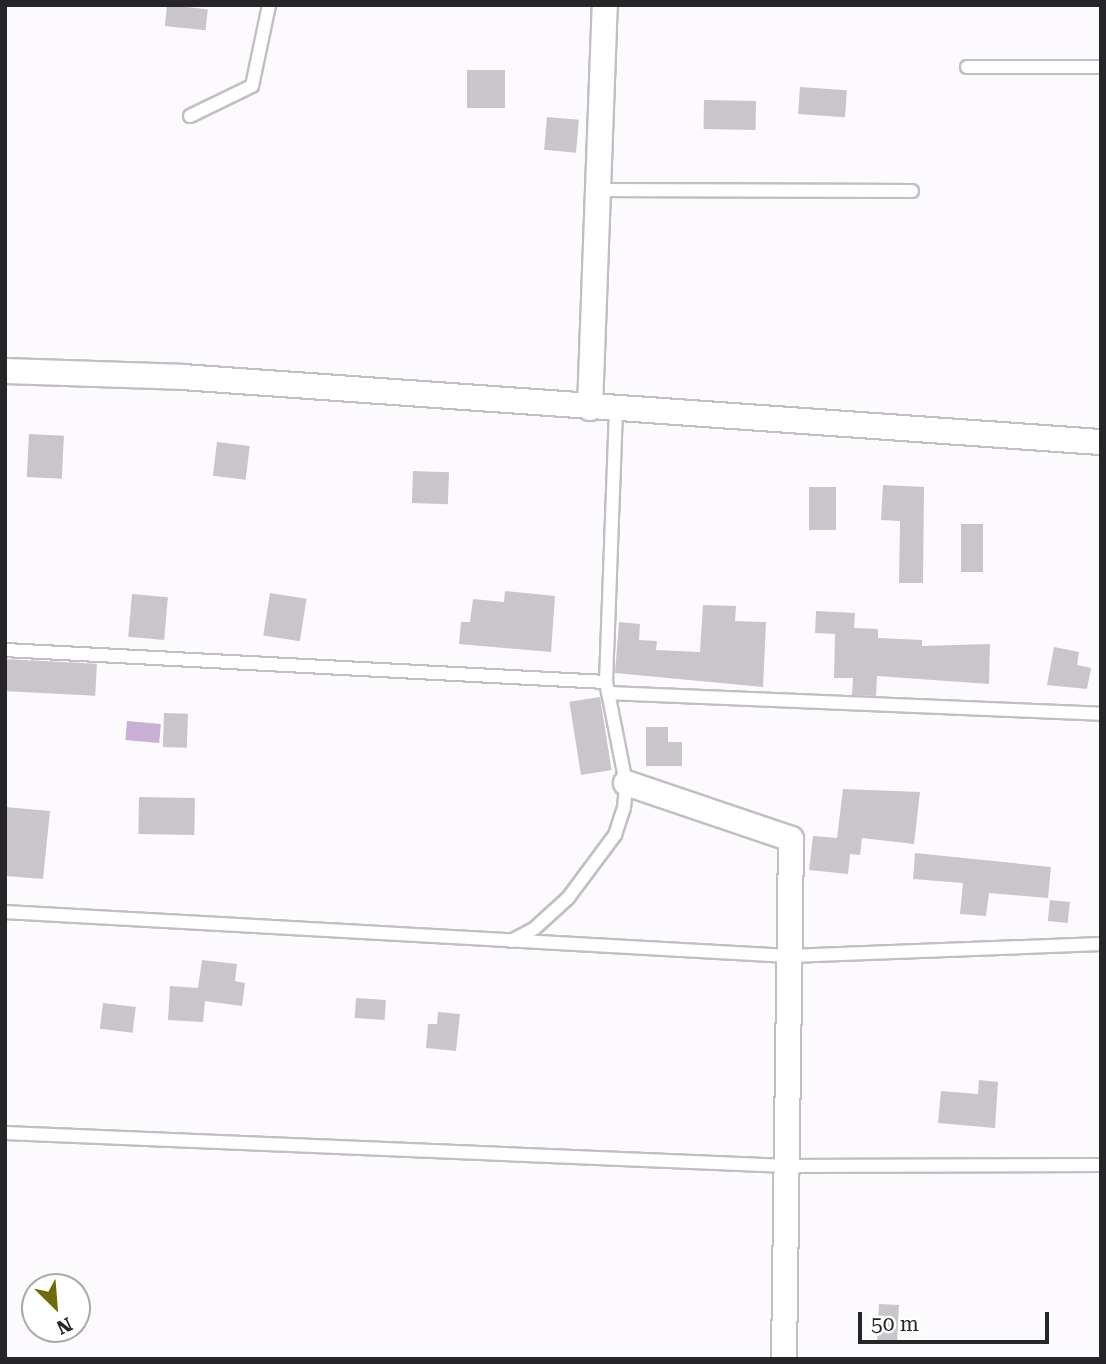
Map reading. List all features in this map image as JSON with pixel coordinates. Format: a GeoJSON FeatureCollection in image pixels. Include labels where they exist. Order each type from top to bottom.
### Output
{"type":"FeatureCollection","features":[{"type":"Feature","properties":{"kind":"street"},"geometry":{"type":"LineString","coordinates":[[590,408],[605,5]]}},
{"type":"Feature","properties":{"kind":"street"},"geometry":{"type":"LineString","coordinates":[[5,371],[182,377],[590,408],[1101,442]]}},
{"type":"Feature","properties":{"kind":"street"},"geometry":{"type":"LineString","coordinates":[[626,783],[791,839],[784,1359]]}},
{"type":"Feature","properties":{"kind":"lane"},"geometry":{"type":"LineString","coordinates":[[190,116],[252,86],[269,5]]}},
{"type":"Feature","properties":{"kind":"lane"},"geometry":{"type":"LineString","coordinates":[[967,67],[1101,66]]}},
{"type":"Feature","properties":{"kind":"lane"},"geometry":{"type":"LineString","coordinates":[[598,190],[912,191]]}},
{"type":"Feature","properties":{"kind":"lane"},"geometry":{"type":"LineString","coordinates":[[511,941],[554,914],[590,871],[615,835],[626,783],[607,688],[616,409]]}},
{"type":"Feature","properties":{"kind":"lane"},"geometry":{"type":"LineString","coordinates":[[5,650],[607,688],[1101,714]]}},
{"type":"Feature","properties":{"kind":"lane"},"geometry":{"type":"LineString","coordinates":[[5,912],[789,956],[1101,944]]}},
{"type":"Feature","properties":{"kind":"lane"},"geometry":{"type":"LineString","coordinates":[[5,1133],[786,1166],[1101,1165]]}},
{"type":"Feature","properties":{"kind":"shaded area"},"geometry":{"type":"Polygon","coordinates":[[[127,721],[161,724],[159,743],[125,740],[127,721]]]}},
{"type":"Feature","properties":{"kind":"building"},"geometry":{"type":"Polygon","coordinates":[[[167,5],[208,9],[206,30],[165,26],[167,5]]]}},
{"type":"Feature","properties":{"kind":"building"},"geometry":{"type":"Polygon","coordinates":[[[467,70],[505,70],[505,108],[467,108],[467,70]]]}},
{"type":"Feature","properties":{"kind":"building"},"geometry":{"type":"Polygon","coordinates":[[[800,87],[847,90],[845,117],[798,114],[800,87]]]}},
{"type":"Feature","properties":{"kind":"building"},"geometry":{"type":"Polygon","coordinates":[[[704,100],[756,101],[755,130],[703,129],[704,100]]]}},
{"type":"Feature","properties":{"kind":"building"},"geometry":{"type":"Polygon","coordinates":[[[547,117],[579,120],[576,153],[544,150],[547,117]]]}},
{"type":"Feature","properties":{"kind":"building"},"geometry":{"type":"Polygon","coordinates":[[[29,434],[64,436],[62,479],[27,477],[29,434]]]}},
{"type":"Feature","properties":{"kind":"building"},"geometry":{"type":"Polygon","coordinates":[[[217,442],[250,446],[246,480],[213,476],[217,442]]]}},
{"type":"Feature","properties":{"kind":"building"},"geometry":{"type":"Polygon","coordinates":[[[413,471],[449,472],[448,504],[412,503],[413,471]]]}},
{"type":"Feature","properties":{"kind":"building"},"geometry":{"type":"Polygon","coordinates":[[[883,485],[924,487],[923,583],[899,583],[900,521],[881,520],[883,485]]]}},
{"type":"Feature","properties":{"kind":"building"},"geometry":{"type":"Polygon","coordinates":[[[809,487],[836,487],[836,530],[809,530],[809,487]]]}},
{"type":"Feature","properties":{"kind":"building"},"geometry":{"type":"Polygon","coordinates":[[[961,524],[983,524],[983,572],[961,572],[961,524]]]}},
{"type":"Feature","properties":{"kind":"building"},"geometry":{"type":"Polygon","coordinates":[[[505,591],[555,596],[551,652],[459,644],[461,622],[470,622],[473,599],[504,602],[505,591]]]}},
{"type":"Feature","properties":{"kind":"building"},"geometry":{"type":"Polygon","coordinates":[[[270,593],[307,599],[300,641],[263,635],[270,593]]]}},
{"type":"Feature","properties":{"kind":"building"},"geometry":{"type":"Polygon","coordinates":[[[132,594],[168,597],[164,640],[128,637],[132,594]]]}},
{"type":"Feature","properties":{"kind":"building"},"geometry":{"type":"Polygon","coordinates":[[[703,605],[736,606],[735,621],[766,622],[763,687],[615,673],[619,622],[640,624],[639,640],[657,641],[656,650],[700,652],[703,605]]]}},
{"type":"Feature","properties":{"kind":"building"},"geometry":{"type":"Polygon","coordinates":[[[816,611],[855,613],[854,628],[878,629],[878,638],[922,640],[922,646],[990,644],[989,684],[877,676],[876,696],[852,695],[853,678],[834,678],[835,634],[815,633],[816,611]]]}},
{"type":"Feature","properties":{"kind":"building"},"geometry":{"type":"Polygon","coordinates":[[[1054,647],[1079,652],[1077,665],[1091,668],[1087,689],[1047,685],[1054,647]]]}},
{"type":"Feature","properties":{"kind":"building"},"geometry":{"type":"Polygon","coordinates":[[[5,659],[97,664],[95,696],[5,691],[5,659]]]}},
{"type":"Feature","properties":{"kind":"building"},"geometry":{"type":"Polygon","coordinates":[[[600,697],[612,770],[581,775],[569,702],[600,697]]]}},
{"type":"Feature","properties":{"kind":"building"},"geometry":{"type":"Polygon","coordinates":[[[164,713],[188,714],[187,748],[163,747],[164,713]]]}},
{"type":"Feature","properties":{"kind":"building"},"geometry":{"type":"Polygon","coordinates":[[[646,727],[668,727],[668,742],[682,742],[682,766],[646,766],[646,727]]]}},
{"type":"Feature","properties":{"kind":"building"},"geometry":{"type":"Polygon","coordinates":[[[843,789],[920,792],[914,844],[862,838],[860,855],[850,854],[848,874],[809,870],[813,836],[837,838],[843,789]]]}},
{"type":"Feature","properties":{"kind":"building"},"geometry":{"type":"Polygon","coordinates":[[[139,797],[195,798],[194,835],[138,834],[139,797]]]}},
{"type":"Feature","properties":{"kind":"building"},"geometry":{"type":"Polygon","coordinates":[[[5,807],[50,811],[43,879],[5,876],[5,807]]]}},
{"type":"Feature","properties":{"kind":"building"},"geometry":{"type":"Polygon","coordinates":[[[915,853],[1051,867],[1048,898],[989,893],[986,916],[960,914],[963,883],[913,879],[915,853]]]}},
{"type":"Feature","properties":{"kind":"building"},"geometry":{"type":"Polygon","coordinates":[[[1050,900],[1070,902],[1068,923],[1048,921],[1050,900]]]}},
{"type":"Feature","properties":{"kind":"building"},"geometry":{"type":"Polygon","coordinates":[[[202,960],[237,964],[235,981],[245,983],[242,1006],[205,1001],[203,1022],[168,1020],[170,986],[198,988],[202,960]]]}},
{"type":"Feature","properties":{"kind":"building"},"geometry":{"type":"Polygon","coordinates":[[[356,998],[386,1000],[385,1020],[355,1018],[356,998]]]}},
{"type":"Feature","properties":{"kind":"building"},"geometry":{"type":"Polygon","coordinates":[[[103,1003],[136,1007],[133,1033],[100,1029],[103,1003]]]}},
{"type":"Feature","properties":{"kind":"building"},"geometry":{"type":"Polygon","coordinates":[[[438,1012],[460,1014],[456,1051],[426,1048],[428,1024],[437,1024],[438,1012]]]}},
{"type":"Feature","properties":{"kind":"building"},"geometry":{"type":"Polygon","coordinates":[[[979,1080],[998,1082],[995,1128],[938,1123],[941,1091],[978,1094],[979,1080]]]}},
{"type":"Feature","properties":{"kind":"building"},"geometry":{"type":"Polygon","coordinates":[[[879,1304],[899,1305],[897,1344],[877,1343],[879,1304]]]}}]}
